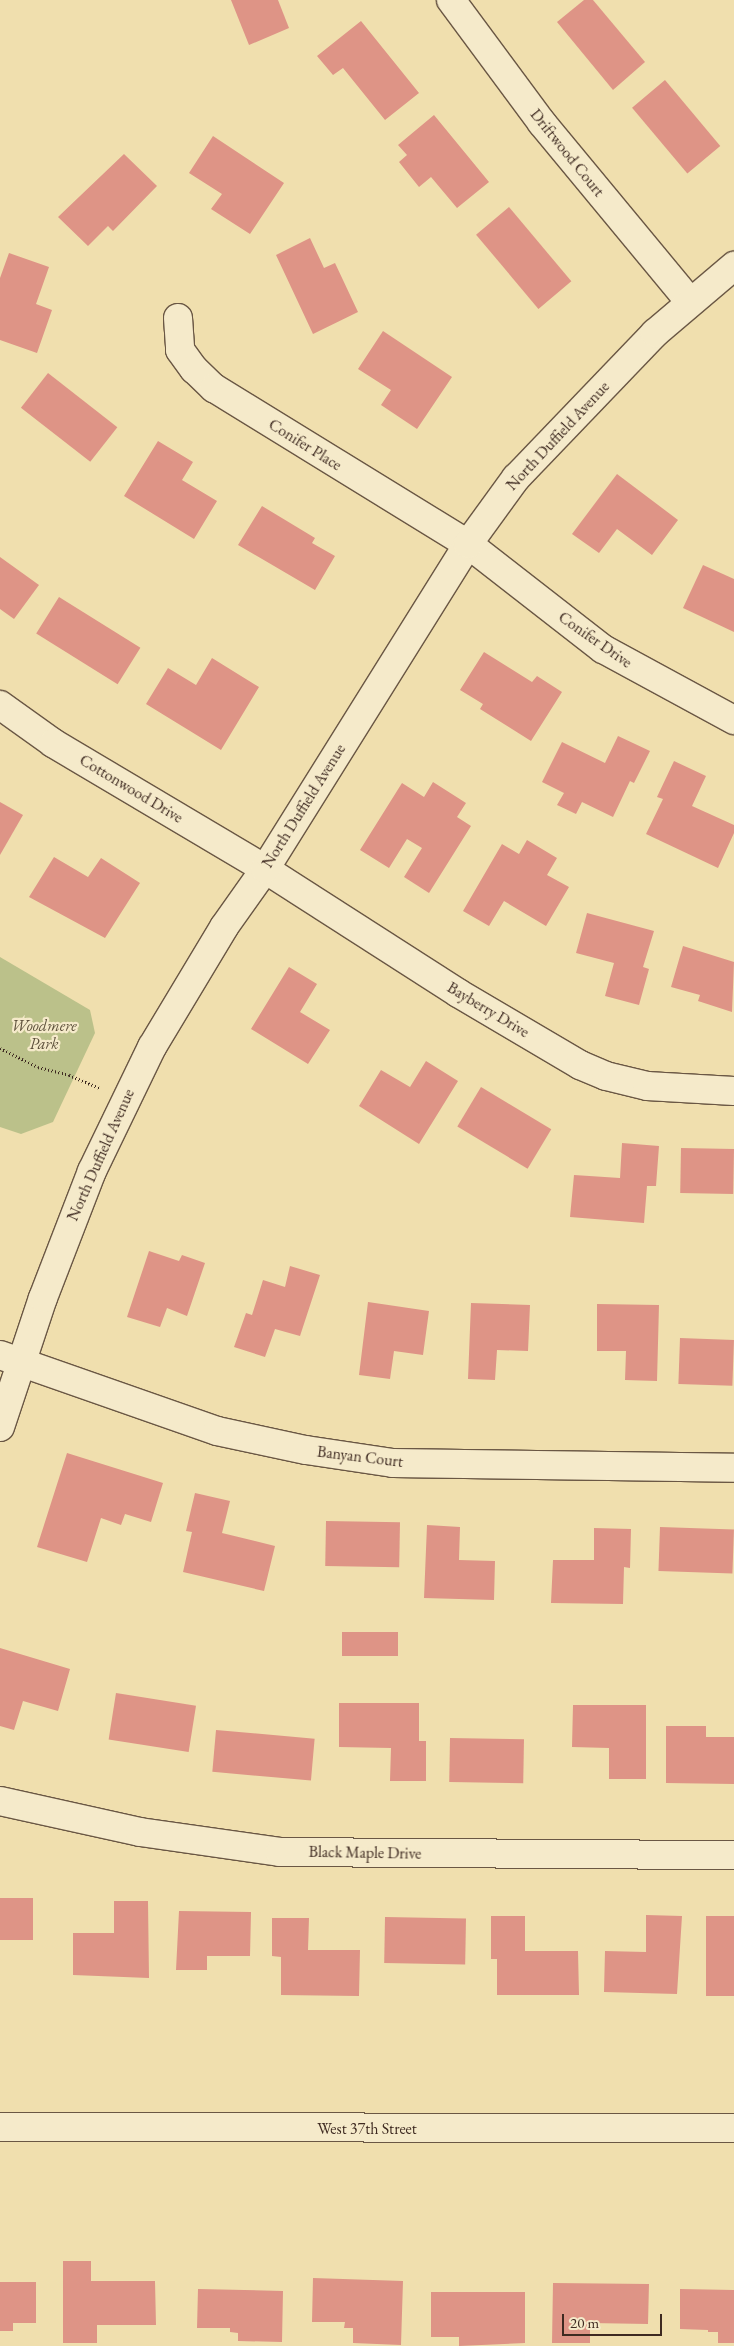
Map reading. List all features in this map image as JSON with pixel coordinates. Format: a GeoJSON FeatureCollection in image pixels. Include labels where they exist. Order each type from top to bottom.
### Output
{"type":"FeatureCollection","features":[{"type":"Feature","properties":{"kind":"street","name":"Driftwood Court"},"geometry":{"type":"LineString","coordinates":[[451,0],[542,122],[689,301]]}},
{"type":"Feature","properties":{"kind":"street","name":"North Duffield Avenue"},"geometry":{"type":"LineString","coordinates":[[0,1427],[11,1359],[125,1100],[187,987],[265,869],[468,544],[516,478],[655,332],[689,301],[734,266]]}},
{"type":"Feature","properties":{"kind":"street","name":"Conifer Place"},"geometry":{"type":"LineString","coordinates":[[178,318],[180,350],[194,369],[214,388],[468,544]]}},
{"type":"Feature","properties":{"kind":"street","name":"Conifer Drive"},"geometry":{"type":"LineString","coordinates":[[468,544],[602,649],[734,720]]}},
{"type":"Feature","properties":{"kind":"street","name":"Cottonwood Drive"},"geometry":{"type":"LineString","coordinates":[[0,705],[53,742],[265,869]]}},
{"type":"Feature","properties":{"kind":"street","name":"Bayberry Drive"},"geometry":{"type":"LineString","coordinates":[[265,869],[458,993],[580,1065],[606,1076],[647,1086],[734,1091]]}},
{"type":"Feature","properties":{"kind":"street","name":"Banyan Court"},"geometry":{"type":"LineString","coordinates":[[11,1359],[217,1431],[325,1453],[393,1463],[734,1468]]}},
{"type":"Feature","properties":{"kind":"street","name":"Black Maple Drive"},"geometry":{"type":"LineString","coordinates":[[0,1801],[140,1832],[280,1852],[734,1856]]}},
{"type":"Feature","properties":{"kind":"street","name":"West 37th Street"},"geometry":{"type":"LineString","coordinates":[[0,2128],[629,2131],[734,2128]]}},
{"type":"Feature","properties":{"kind":"path"},"geometry":{"type":"LineString","coordinates":[[0,1048],[38,1067],[69,1075],[125,1100]]}},
{"type":"Feature","properties":{"kind":"green space","name":"Woodmere Park"},"geometry":{"type":"Polygon","coordinates":[[[0,957],[90,1010],[95,1033],[53,1122],[21,1134],[0,1127],[0,957]]]}},
{"type":"Feature","properties":{"kind":"building"},"geometry":{"type":"Polygon","coordinates":[[[231,0],[278,0],[289,28],[249,45],[231,0]]]}},
{"type":"Feature","properties":{"kind":"building"},"geometry":{"type":"Polygon","coordinates":[[[584,0],[593,0],[645,62],[613,90],[557,22],[584,0]]]}},
{"type":"Feature","properties":{"kind":"building"},"geometry":{"type":"Polygon","coordinates":[[[361,21],[419,93],[385,120],[343,68],[333,75],[317,56],[361,21]]]}},
{"type":"Feature","properties":{"kind":"building"},"geometry":{"type":"Polygon","coordinates":[[[665,80],[720,146],[687,174],[632,108],[665,80]]]}},
{"type":"Feature","properties":{"kind":"building"},"geometry":{"type":"Polygon","coordinates":[[[434,115],[489,182],[457,208],[431,177],[419,187],[399,162],[407,155],[398,145],[434,115]]]}},
{"type":"Feature","properties":{"kind":"building"},"geometry":{"type":"Polygon","coordinates":[[[213,136],[284,183],[250,234],[211,209],[222,194],[189,173],[213,136]]]}},
{"type":"Feature","properties":{"kind":"building"},"geometry":{"type":"Polygon","coordinates":[[[124,154],[157,186],[113,231],[108,226],[88,246],[58,217],[124,154]]]}},
{"type":"Feature","properties":{"kind":"building"},"geometry":{"type":"Polygon","coordinates":[[[509,207],[571,281],[538,309],[476,235],[509,207]]]}},
{"type":"Feature","properties":{"kind":"building"},"geometry":{"type":"Polygon","coordinates":[[[310,238],[324,268],[335,263],[358,312],[313,334],[276,255],[310,238]]]}},
{"type":"Feature","properties":{"kind":"building"},"geometry":{"type":"Polygon","coordinates":[[[9,253],[49,267],[36,304],[52,310],[37,353],[0,340],[0,278],[9,253]]]}},
{"type":"Feature","properties":{"kind":"building"},"geometry":{"type":"Polygon","coordinates":[[[383,331],[452,377],[417,429],[381,405],[391,390],[358,369],[383,331]]]}},
{"type":"Feature","properties":{"kind":"building"},"geometry":{"type":"Polygon","coordinates":[[[48,373],[117,427],[90,462],[21,408],[48,373]]]}},
{"type":"Feature","properties":{"kind":"building"},"geometry":{"type":"Polygon","coordinates":[[[158,441],[193,462],[182,480],[217,501],[194,539],[124,496],[158,441]]]}},
{"type":"Feature","properties":{"kind":"building"},"geometry":{"type":"Polygon","coordinates":[[[617,474],[678,520],[652,555],[617,529],[599,553],[572,534],[617,474]]]}},
{"type":"Feature","properties":{"kind":"building"},"geometry":{"type":"Polygon","coordinates":[[[262,506],[315,538],[312,543],[335,556],[315,590],[238,545],[262,506]]]}},
{"type":"Feature","properties":{"kind":"building"},"geometry":{"type":"Polygon","coordinates":[[[0,557],[39,585],[14,619],[0,609],[0,557]]]}},
{"type":"Feature","properties":{"kind":"building"},"geometry":{"type":"Polygon","coordinates":[[[703,565],[734,579],[734,632],[683,608],[703,565]]]}},
{"type":"Feature","properties":{"kind":"building"},"geometry":{"type":"Polygon","coordinates":[[[59,597],[140,648],[118,684],[36,633],[59,597]]]}},
{"type":"Feature","properties":{"kind":"building"},"geometry":{"type":"Polygon","coordinates":[[[484,652],[532,682],[537,676],[562,692],[531,741],[480,709],[483,704],[460,690],[484,652]]]}},
{"type":"Feature","properties":{"kind":"building"},"geometry":{"type":"Polygon","coordinates":[[[212,658],[259,687],[221,750],[146,704],[168,668],[196,685],[212,658]]]}},
{"type":"Feature","properties":{"kind":"building"},"geometry":{"type":"Polygon","coordinates":[[[618,736],[650,751],[634,783],[630,781],[613,817],[582,802],[576,814],[557,805],[564,793],[542,782],[562,742],[605,763],[618,736]]]}},
{"type":"Feature","properties":{"kind":"building"},"geometry":{"type":"Polygon","coordinates":[[[674,761],[706,776],[692,806],[734,825],[734,833],[718,868],[646,834],[663,799],[657,797],[674,761]]]}},
{"type":"Feature","properties":{"kind":"building"},"geometry":{"type":"Polygon","coordinates":[[[433,782],[466,803],[457,817],[471,826],[429,893],[404,877],[422,848],[407,839],[389,868],[360,850],[402,783],[424,797],[433,782]]]}},
{"type":"Feature","properties":{"kind":"building"},"geometry":{"type":"Polygon","coordinates":[[[0,802],[23,815],[0,855],[0,802]]]}},
{"type":"Feature","properties":{"kind":"building"},"geometry":{"type":"Polygon","coordinates":[[[527,840],[557,858],[547,875],[569,887],[546,926],[504,901],[489,926],[463,911],[502,844],[519,854],[527,840]]]}},
{"type":"Feature","properties":{"kind":"building"},"geometry":{"type":"Polygon","coordinates":[[[54,857],[88,877],[101,858],[140,883],[105,938],[29,897],[54,857]]]}},
{"type":"Feature","properties":{"kind":"building"},"geometry":{"type":"Polygon","coordinates":[[[587,913],[654,931],[643,967],[649,969],[639,1005],[605,996],[614,963],[576,953],[587,913]]]}},
{"type":"Feature","properties":{"kind":"building"},"geometry":{"type":"Polygon","coordinates":[[[683,946],[734,962],[732,1012],[698,1001],[700,995],[671,987],[683,946]]]}},
{"type":"Feature","properties":{"kind":"building"},"geometry":{"type":"Polygon","coordinates":[[[289,967],[317,984],[300,1012],[330,1030],[308,1064],[251,1029],[289,967]]]}},
{"type":"Feature","properties":{"kind":"building"},"geometry":{"type":"Polygon","coordinates":[[[426,1061],[458,1081],[419,1144],[359,1106],[381,1070],[410,1087],[426,1061]]]}},
{"type":"Feature","properties":{"kind":"building"},"geometry":{"type":"Polygon","coordinates":[[[481,1087],[551,1129],[528,1169],[457,1126],[481,1087]]]}},
{"type":"Feature","properties":{"kind":"building"},"geometry":{"type":"Polygon","coordinates":[[[622,1143],[659,1146],[656,1186],[647,1186],[644,1223],[570,1217],[574,1175],[620,1178],[622,1143]]]}},
{"type":"Feature","properties":{"kind":"building"},"geometry":{"type":"Polygon","coordinates":[[[681,1148],[734,1149],[733,1194],[680,1193],[681,1148]]]}},
{"type":"Feature","properties":{"kind":"building"},"geometry":{"type":"Polygon","coordinates":[[[149,1251],[179,1261],[182,1255],[205,1263],[187,1316],[167,1308],[160,1327],[127,1317],[149,1251]]]}},
{"type":"Feature","properties":{"kind":"building"},"geometry":{"type":"Polygon","coordinates":[[[290,1266],[320,1275],[300,1336],[275,1329],[265,1357],[234,1347],[246,1313],[252,1315],[263,1280],[285,1287],[290,1266]]]}},
{"type":"Feature","properties":{"kind":"building"},"geometry":{"type":"Polygon","coordinates":[[[368,1302],[429,1311],[423,1355],[394,1351],[390,1379],[359,1375],[368,1302]]]}},
{"type":"Feature","properties":{"kind":"building"},"geometry":{"type":"Polygon","coordinates":[[[471,1303],[530,1305],[528,1351],[497,1350],[495,1380],[468,1379],[471,1303]]]}},
{"type":"Feature","properties":{"kind":"building"},"geometry":{"type":"Polygon","coordinates":[[[597,1304],[659,1305],[657,1381],[625,1380],[626,1351],[597,1351],[597,1304]]]}},
{"type":"Feature","properties":{"kind":"building"},"geometry":{"type":"Polygon","coordinates":[[[680,1338],[734,1340],[732,1386],[678,1384],[680,1338]]]}},
{"type":"Feature","properties":{"kind":"building"},"geometry":{"type":"Polygon","coordinates":[[[67,1453],[163,1483],[151,1522],[125,1514],[121,1525],[101,1518],[87,1562],[37,1547],[67,1453]]]}},
{"type":"Feature","properties":{"kind":"building"},"geometry":{"type":"Polygon","coordinates":[[[195,1493],[230,1501],[222,1533],[275,1546],[264,1591],[183,1572],[192,1532],[186,1531],[195,1493]]]}},
{"type":"Feature","properties":{"kind":"building"},"geometry":{"type":"Polygon","coordinates":[[[326,1521],[400,1522],[399,1567],[325,1566],[326,1521]]]}},
{"type":"Feature","properties":{"kind":"building"},"geometry":{"type":"Polygon","coordinates":[[[427,1525],[460,1527],[459,1560],[495,1561],[494,1600],[424,1598],[427,1525]]]}},
{"type":"Feature","properties":{"kind":"building"},"geometry":{"type":"Polygon","coordinates":[[[660,1527],[734,1530],[732,1574],[658,1571],[660,1527]]]}},
{"type":"Feature","properties":{"kind":"building"},"geometry":{"type":"Polygon","coordinates":[[[594,1528],[631,1529],[630,1568],[624,1567],[623,1604],[551,1603],[553,1560],[594,1560],[594,1528]]]}},
{"type":"Feature","properties":{"kind":"building"},"geometry":{"type":"Polygon","coordinates":[[[342,1632],[398,1632],[398,1656],[342,1656],[342,1632]]]}},
{"type":"Feature","properties":{"kind":"building"},"geometry":{"type":"Polygon","coordinates":[[[0,1648],[70,1669],[58,1711],[23,1701],[14,1730],[0,1726],[0,1648]]]}},
{"type":"Feature","properties":{"kind":"building"},"geometry":{"type":"Polygon","coordinates":[[[116,1693],[196,1706],[189,1752],[109,1739],[116,1693]]]}},
{"type":"Feature","properties":{"kind":"building"},"geometry":{"type":"Polygon","coordinates":[[[339,1703],[419,1703],[419,1741],[426,1741],[426,1781],[390,1781],[391,1748],[339,1747],[339,1703]]]}},
{"type":"Feature","properties":{"kind":"building"},"geometry":{"type":"Polygon","coordinates":[[[573,1705],[646,1705],[646,1779],[609,1779],[609,1748],[572,1747],[573,1705]]]}},
{"type":"Feature","properties":{"kind":"building"},"geometry":{"type":"Polygon","coordinates":[[[666,1726],[706,1726],[706,1737],[734,1737],[734,1784],[666,1783],[666,1726]]]}},
{"type":"Feature","properties":{"kind":"building"},"geometry":{"type":"Polygon","coordinates":[[[216,1730],[315,1739],[311,1780],[212,1772],[216,1730]]]}},
{"type":"Feature","properties":{"kind":"building"},"geometry":{"type":"Polygon","coordinates":[[[450,1738],[524,1739],[523,1783],[449,1782],[450,1738]]]}},
{"type":"Feature","properties":{"kind":"building"},"geometry":{"type":"Polygon","coordinates":[[[0,1898],[33,1898],[33,1940],[0,1940],[0,1898]]]}},
{"type":"Feature","properties":{"kind":"building"},"geometry":{"type":"Polygon","coordinates":[[[114,1901],[148,1901],[149,1978],[73,1975],[73,1933],[114,1933],[114,1901]]]}},
{"type":"Feature","properties":{"kind":"building"},"geometry":{"type":"Polygon","coordinates":[[[179,1911],[251,1912],[250,1956],[207,1956],[207,1970],[176,1970],[179,1911]]]}},
{"type":"Feature","properties":{"kind":"building"},"geometry":{"type":"Polygon","coordinates":[[[646,1915],[682,1916],[677,1994],[604,1992],[605,1951],[646,1952],[646,1915]]]}},
{"type":"Feature","properties":{"kind":"building"},"geometry":{"type":"Polygon","coordinates":[[[491,1916],[525,1916],[525,1951],[578,1951],[579,1995],[497,1995],[497,1959],[491,1959],[491,1916]]]}},
{"type":"Feature","properties":{"kind":"building"},"geometry":{"type":"Polygon","coordinates":[[[706,1916],[734,1916],[734,1996],[706,1996],[706,1916]]]}},
{"type":"Feature","properties":{"kind":"building"},"geometry":{"type":"Polygon","coordinates":[[[385,1917],[466,1918],[465,1964],[384,1963],[385,1917]]]}},
{"type":"Feature","properties":{"kind":"building"},"geometry":{"type":"Polygon","coordinates":[[[272,1918],[309,1918],[308,1950],[360,1950],[359,1996],[281,1995],[281,1957],[272,1956],[272,1918]]]}},
{"type":"Feature","properties":{"kind":"building"},"geometry":{"type":"Polygon","coordinates":[[[63,2261],[91,2261],[91,2281],[155,2281],[156,2325],[97,2325],[97,2343],[63,2343],[63,2261]]]}},
{"type":"Feature","properties":{"kind":"building"},"geometry":{"type":"Polygon","coordinates":[[[313,2278],[403,2281],[401,2345],[353,2343],[353,2328],[344,2328],[345,2322],[312,2322],[313,2278]]]}},
{"type":"Feature","properties":{"kind":"building"},"geometry":{"type":"Polygon","coordinates":[[[0,2282],[36,2282],[36,2323],[13,2323],[13,2331],[0,2331],[0,2282]]]}},
{"type":"Feature","properties":{"kind":"building"},"geometry":{"type":"Polygon","coordinates":[[[553,2283],[649,2284],[648,2324],[590,2323],[590,2343],[552,2343],[553,2283]]]}},
{"type":"Feature","properties":{"kind":"building"},"geometry":{"type":"Polygon","coordinates":[[[198,2289],[283,2291],[282,2342],[238,2341],[238,2333],[230,2332],[230,2328],[197,2328],[198,2289]]]}},
{"type":"Feature","properties":{"kind":"building"},"geometry":{"type":"Polygon","coordinates":[[[680,2289],[734,2290],[734,2343],[718,2343],[718,2332],[680,2329],[680,2289]]]}},
{"type":"Feature","properties":{"kind":"building"},"geometry":{"type":"Polygon","coordinates":[[[431,2292],[525,2292],[525,2343],[459,2346],[459,2337],[431,2337],[431,2292]]]}}]}
